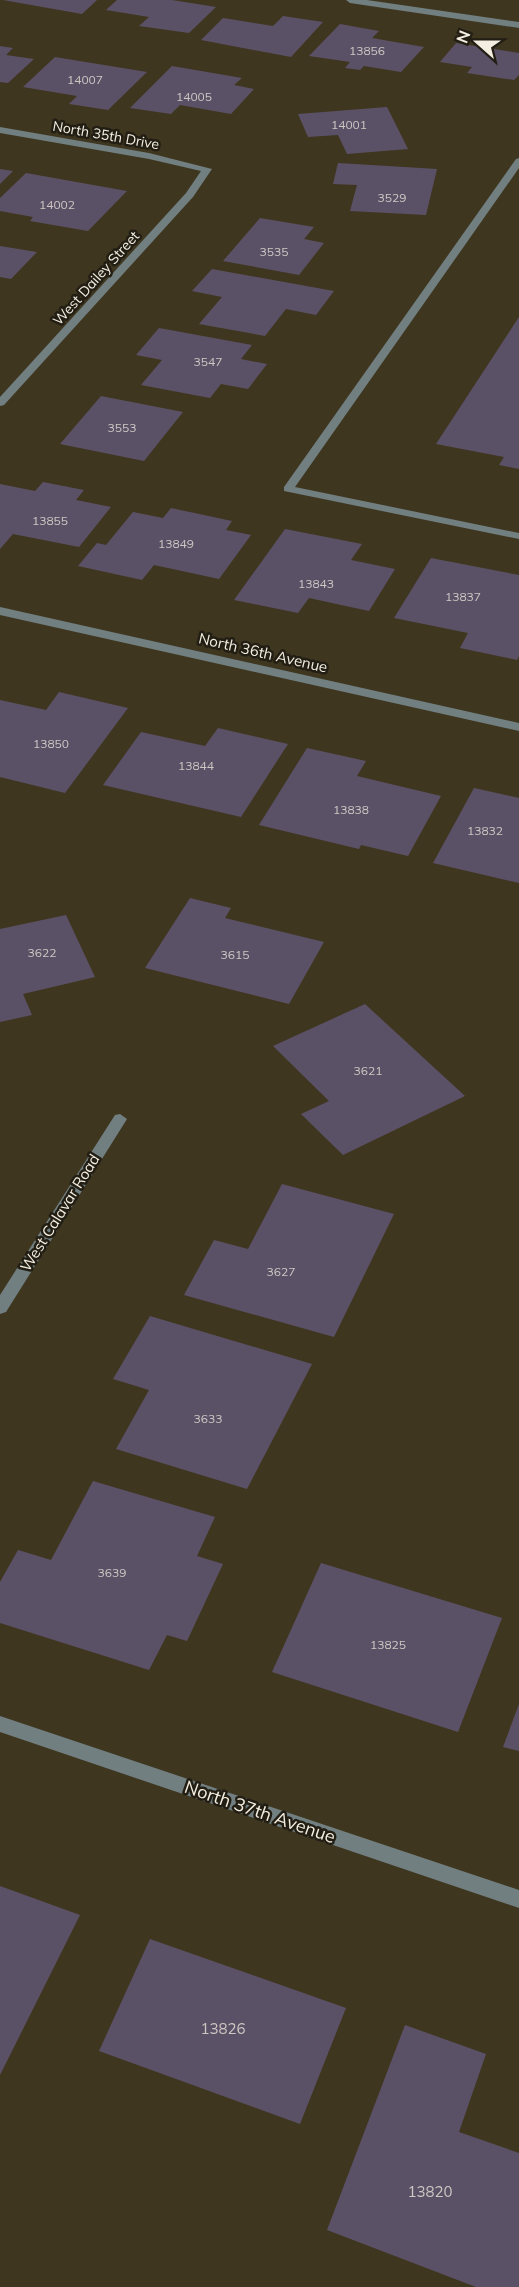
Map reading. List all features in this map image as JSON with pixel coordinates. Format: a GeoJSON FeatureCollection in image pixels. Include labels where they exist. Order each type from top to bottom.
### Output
{"type":"FeatureCollection","features":[{"type":"Feature","properties":{"kind":"street"},"geometry":{"type":"LineString","coordinates":[[350,0],[519,25]]}},
{"type":"Feature","properties":{"kind":"street","name":"North 35th Drive"},"geometry":{"type":"LineString","coordinates":[[0,130],[149,156],[207,169]]}},
{"type":"Feature","properties":{"kind":"street"},"geometry":{"type":"LineString","coordinates":[[519,161],[288,489],[519,536]]}},
{"type":"Feature","properties":{"kind":"street","name":"West Dailey Street"},"geometry":{"type":"LineString","coordinates":[[0,403],[190,195],[207,169]]}},
{"type":"Feature","properties":{"kind":"street","name":"North 36th Avenue"},"geometry":{"type":"LineString","coordinates":[[0,611],[519,727]]}},
{"type":"Feature","properties":{"kind":"street","name":"West Calavar Road"},"geometry":{"type":"LineString","coordinates":[[0,1308],[120,1119]]}},
{"type":"Feature","properties":{"kind":"street","name":"North 37th Avenue"},"geometry":{"type":"LineString","coordinates":[[0,1725],[519,1899]]}},
{"type":"Feature","properties":{"kind":"building"},"geometry":{"type":"Polygon","coordinates":[[[3,0],[97,0],[82,14],[3,0]]]}},
{"type":"Feature","properties":{"kind":"building"},"geometry":{"type":"Polygon","coordinates":[[[117,0],[172,0],[216,7],[189,33],[139,26],[149,17],[106,10],[117,0]]]}},
{"type":"Feature","properties":{"kind":"building"},"geometry":{"type":"Polygon","coordinates":[[[283,16],[323,22],[291,57],[201,40],[223,18],[273,26],[283,16]]]}},
{"type":"Feature","properties":{"kind":"building"},"geometry":{"type":"Polygon","coordinates":[[[340,24],[379,31],[372,38],[424,47],[401,72],[364,66],[360,70],[345,68],[350,62],[309,56],[340,24]]]}},
{"type":"Feature","properties":{"kind":"building"},"geometry":{"type":"Polygon","coordinates":[[[456,43],[519,53],[519,75],[514,80],[467,73],[472,67],[440,62],[456,43]]]}},
{"type":"Feature","properties":{"kind":"building"},"geometry":{"type":"Polygon","coordinates":[[[0,46],[13,48],[6,55],[34,59],[8,83],[0,82],[0,46]]]}},
{"type":"Feature","properties":{"kind":"building"},"geometry":{"type":"Polygon","coordinates":[[[55,57],[147,72],[108,110],[69,104],[77,96],[23,87],[55,57]]]}},
{"type":"Feature","properties":{"kind":"building"},"geometry":{"type":"Polygon","coordinates":[[[172,66],[242,78],[234,85],[254,89],[231,114],[180,105],[171,114],[130,108],[172,66]]]}},
{"type":"Feature","properties":{"kind":"building"},"geometry":{"type":"Polygon","coordinates":[[[387,107],[408,149],[347,154],[338,135],[308,137],[298,114],[387,107]]]}},
{"type":"Feature","properties":{"kind":"building"},"geometry":{"type":"Polygon","coordinates":[[[338,163],[437,169],[426,215],[350,211],[357,185],[333,184],[338,163]]]}},
{"type":"Feature","properties":{"kind":"building"},"geometry":{"type":"Polygon","coordinates":[[[0,169],[13,171],[0,184],[0,169]]]}},
{"type":"Feature","properties":{"kind":"building"},"geometry":{"type":"Polygon","coordinates":[[[26,173],[127,191],[88,231],[30,221],[33,217],[0,211],[0,198],[26,173]]]}},
{"type":"Feature","properties":{"kind":"building"},"geometry":{"type":"Polygon","coordinates":[[[260,218],[314,227],[304,239],[324,243],[299,275],[223,261],[260,218]]]}},
{"type":"Feature","properties":{"kind":"building"},"geometry":{"type":"Polygon","coordinates":[[[0,246],[37,252],[11,279],[0,277],[0,246]]]}},
{"type":"Feature","properties":{"kind":"building"},"geometry":{"type":"Polygon","coordinates":[[[212,269],[334,291],[316,315],[286,309],[265,336],[199,324],[222,297],[192,291],[212,269]]]}},
{"type":"Feature","properties":{"kind":"building"},"geometry":{"type":"Polygon","coordinates":[[[519,317],[519,469],[499,465],[504,457],[436,444],[519,317]]]}},
{"type":"Feature","properties":{"kind":"building"},"geometry":{"type":"Polygon","coordinates":[[[159,328],[252,345],[241,359],[267,364],[248,389],[221,384],[210,398],[141,385],[162,360],[136,355],[159,328]]]}},
{"type":"Feature","properties":{"kind":"building"},"geometry":{"type":"Polygon","coordinates":[[[101,396],[183,412],[144,461],[60,444],[101,396]]]}},
{"type":"Feature","properties":{"kind":"building"},"geometry":{"type":"Polygon","coordinates":[[[43,482],[84,490],[76,500],[111,507],[79,547],[13,534],[0,549],[0,484],[35,491],[43,482]]]}},
{"type":"Feature","properties":{"kind":"building"},"geometry":{"type":"Polygon","coordinates":[[[171,508],[232,521],[226,530],[251,535],[219,579],[154,565],[142,580],[78,566],[97,543],[106,545],[133,512],[163,518],[171,508]]]}},
{"type":"Feature","properties":{"kind":"building"},"geometry":{"type":"Polygon","coordinates":[[[285,529],[362,544],[351,560],[395,569],[369,611],[309,598],[298,613],[234,600],[285,529]]]}},
{"type":"Feature","properties":{"kind":"building"},"geometry":{"type":"Polygon","coordinates":[[[431,558],[519,575],[519,656],[517,660],[460,648],[468,633],[394,618],[431,558]]]}},
{"type":"Feature","properties":{"kind":"building"},"geometry":{"type":"Polygon","coordinates":[[[59,692],[128,708],[65,793],[0,777],[0,700],[46,710],[59,692]]]}},
{"type":"Feature","properties":{"kind":"building"},"geometry":{"type":"Polygon","coordinates":[[[218,728],[288,744],[241,817],[103,785],[141,732],[205,746],[218,728]]]}},
{"type":"Feature","properties":{"kind":"building"},"geometry":{"type":"Polygon","coordinates":[[[307,748],[366,761],[357,776],[441,796],[408,856],[361,845],[359,849],[259,825],[307,748]]]}},
{"type":"Feature","properties":{"kind":"building"},"geometry":{"type":"Polygon","coordinates":[[[474,788],[519,798],[519,883],[433,863],[474,788]]]}},
{"type":"Feature","properties":{"kind":"building"},"geometry":{"type":"Polygon","coordinates":[[[190,898],[231,908],[225,918],[324,942],[289,1004],[145,968],[190,898]]]}},
{"type":"Feature","properties":{"kind":"building"},"geometry":{"type":"Polygon","coordinates":[[[66,915],[95,977],[23,994],[32,1015],[0,1022],[0,929],[66,915]]]}},
{"type":"Feature","properties":{"kind":"building"},"geometry":{"type":"Polygon","coordinates":[[[365,1004],[465,1096],[343,1155],[301,1114],[329,1101],[273,1046],[365,1004]]]}},
{"type":"Feature","properties":{"kind":"building"},"geometry":{"type":"Polygon","coordinates":[[[282,1184],[394,1214],[334,1337],[184,1295],[214,1240],[248,1249],[282,1184]]]}},
{"type":"Feature","properties":{"kind":"building"},"geometry":{"type":"Polygon","coordinates":[[[150,1316],[312,1364],[247,1489],[116,1449],[149,1390],[113,1379],[150,1316]]]}},
{"type":"Feature","properties":{"kind":"building"},"geometry":{"type":"Polygon","coordinates":[[[93,1481],[215,1517],[197,1556],[223,1564],[187,1641],[167,1635],[149,1670],[0,1623],[0,1582],[18,1550],[51,1560],[93,1481]]]}},
{"type":"Feature","properties":{"kind":"building"},"geometry":{"type":"Polygon","coordinates":[[[321,1563],[502,1618],[458,1732],[272,1672],[321,1563]]]}},
{"type":"Feature","properties":{"kind":"building"},"geometry":{"type":"Polygon","coordinates":[[[519,1704],[519,1751],[503,1747],[519,1704]]]}},
{"type":"Feature","properties":{"kind":"building"},"geometry":{"type":"Polygon","coordinates":[[[0,1886],[80,1915],[0,2075],[0,1886]]]}},
{"type":"Feature","properties":{"kind":"building"},"geometry":{"type":"Polygon","coordinates":[[[150,1939],[346,2008],[300,2124],[99,2051],[150,1939]]]}},
{"type":"Feature","properties":{"kind":"building"},"geometry":{"type":"Polygon","coordinates":[[[405,2025],[486,2054],[459,2132],[519,2153],[519,2287],[476,2287],[327,2230],[405,2025]]]}}]}
